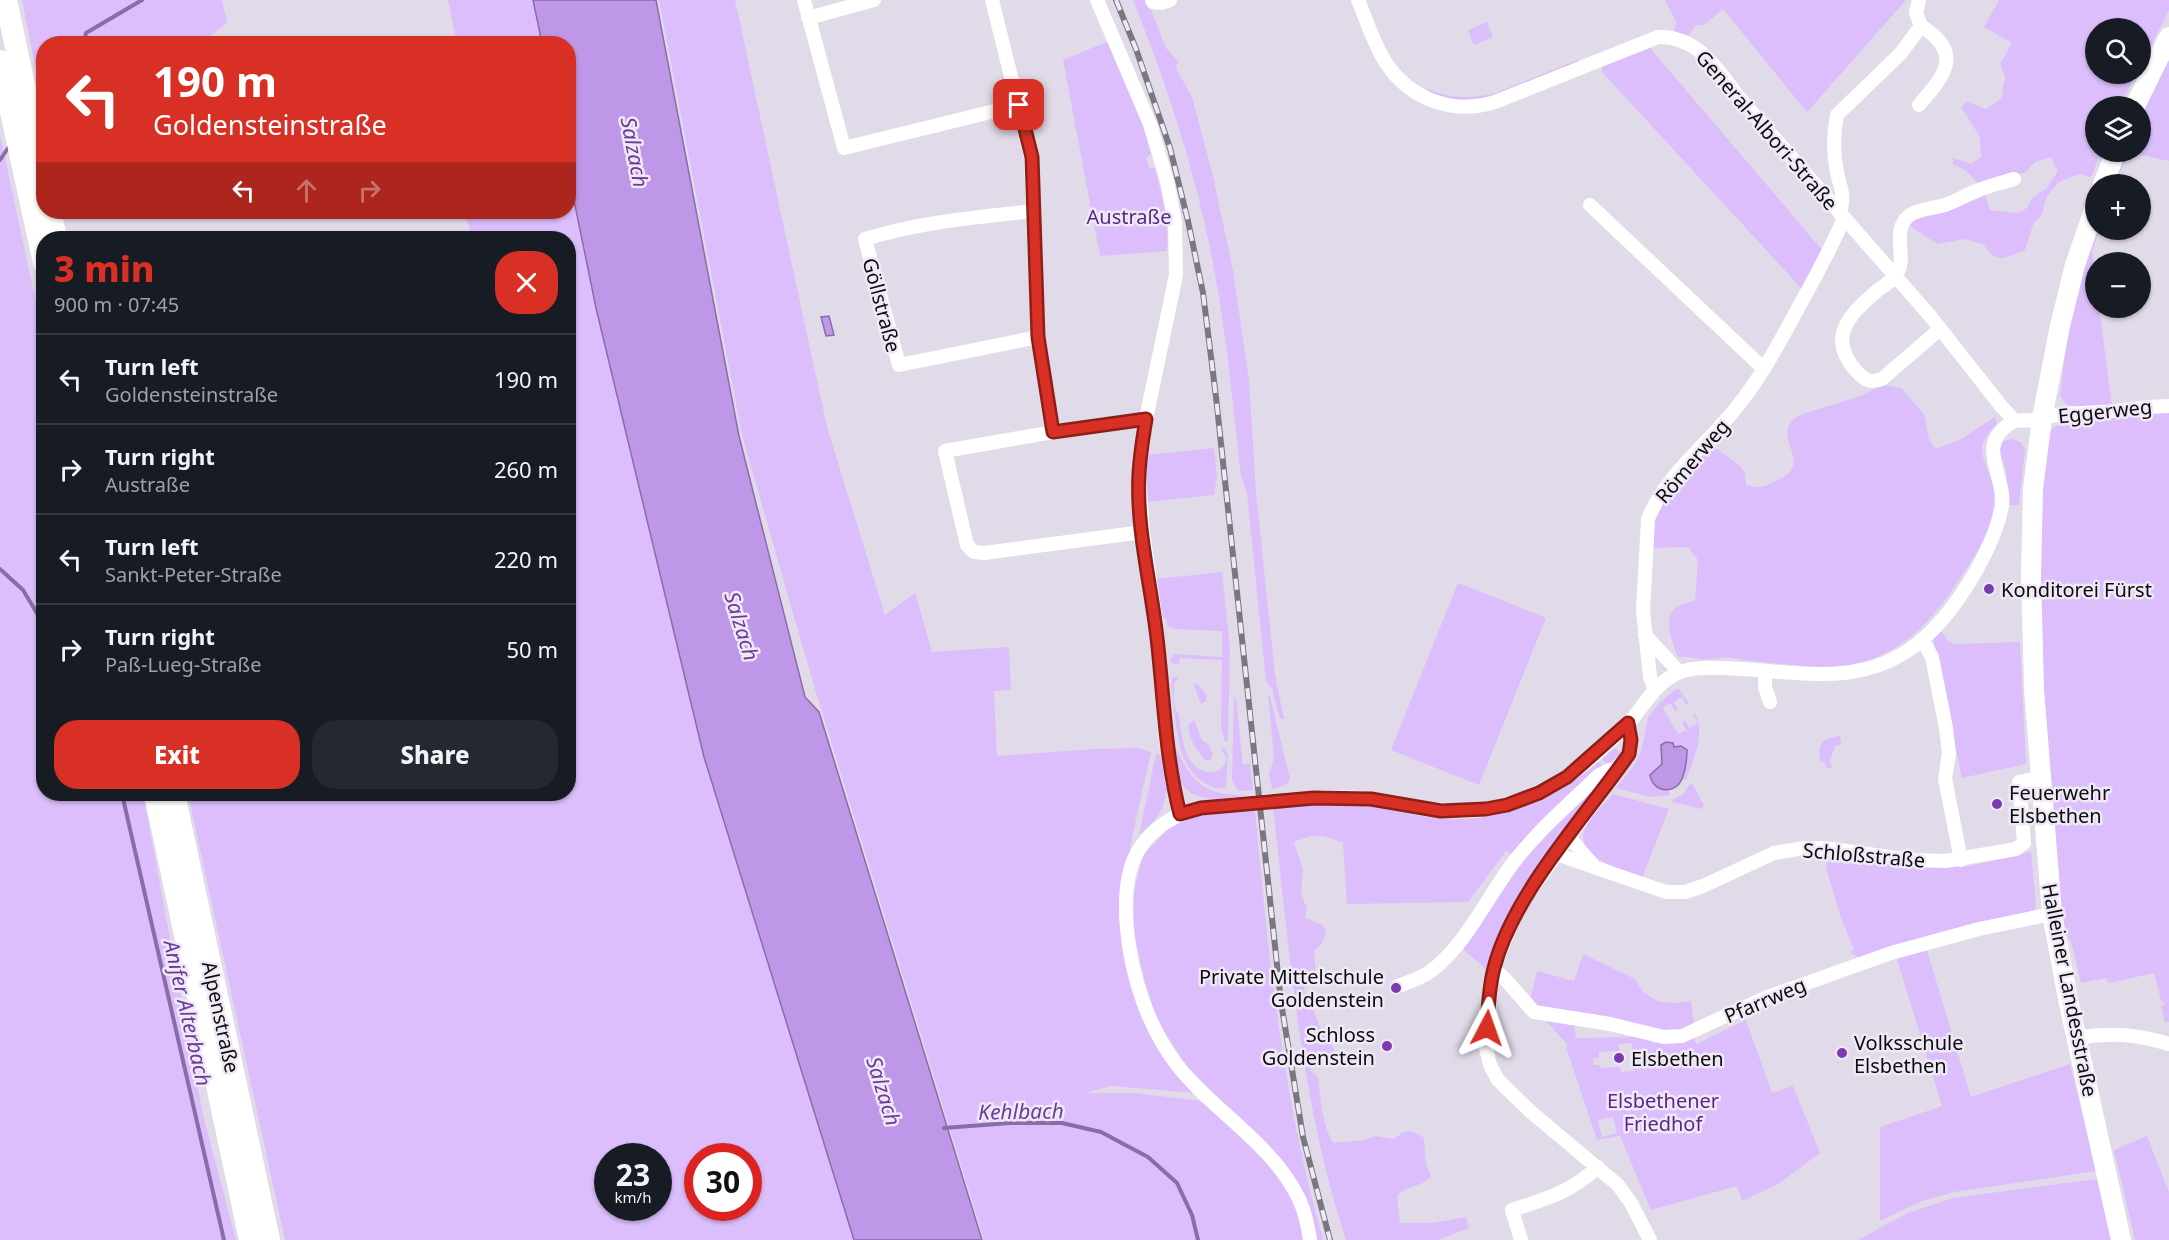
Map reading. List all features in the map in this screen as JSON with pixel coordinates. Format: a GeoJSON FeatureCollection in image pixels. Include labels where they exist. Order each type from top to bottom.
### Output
{"type":"FeatureCollection","features":[{"type":"Feature","properties":{"kind":"main road"},"geometry":{"type":"LineString","coordinates":[[6,0],[36,141]]}},
{"type":"Feature","properties":{"kind":"main road"},"geometry":{"type":"LineString","coordinates":[[2140,96],[2169,37]]}},
{"type":"Feature","properties":{"kind":"main road"},"geometry":{"type":"LineString","coordinates":[[0,61],[37,231]]}},
{"type":"Feature","properties":{"kind":"main road","name":"Halleiner Landesstraße"},"geometry":{"type":"LineString","coordinates":[[2085,237],[2072,275],[2042,418],[2033,489],[2031,576],[2034,689],[2052,914],[2121,1240]]}},
{"type":"Feature","properties":{"kind":"main road","name":"Alpenstraße"},"geometry":{"type":"LineString","coordinates":[[156,801],[250,1240]]}},
{"type":"Feature","properties":{"kind":"main road","name":"Alpenstraße"},"geometry":{"type":"LineString","coordinates":[[175,801],[269,1240]]}},
{"type":"Feature","properties":{"kind":"street"},"geometry":{"type":"LineString","coordinates":[[804,0],[844,148],[1019,105]]}},
{"type":"Feature","properties":{"kind":"street"},"geometry":{"type":"LineString","coordinates":[[808,18],[874,0]]}},
{"type":"Feature","properties":{"kind":"street"},"geometry":{"type":"LineString","coordinates":[[992,0],[1032,157],[1038,337],[1053,432]]}},
{"type":"Feature","properties":{"kind":"street"},"geometry":{"type":"LineString","coordinates":[[1097,0],[1150,124],[1167,181],[1175,222],[1176,275],[1146,419],[1139,474],[1143,532],[1157,632],[1166,741],[1180,814]]}},
{"type":"Feature","properties":{"kind":"street"},"geometry":{"type":"LineString","coordinates":[[1152,0],[1162,3],[1170,0]]}},
{"type":"Feature","properties":{"kind":"street","name":"General-Albori-Straße"},"geometry":{"type":"LineString","coordinates":[[1358,0],[1385,62],[1401,82],[1420,96],[1459,107],[1478,107],[1495,102],[1659,37],[1686,40],[1708,57],[1737,95],[1895,276],[2015,421]]}},
{"type":"Feature","properties":{"kind":"street"},"geometry":{"type":"LineString","coordinates":[[1918,105],[1940,78],[1946,62],[1946,49],[1942,41],[1921,26],[1916,13],[1919,0]]}},
{"type":"Feature","properties":{"kind":"street","name":"Römerweg"},"geometry":{"type":"LineString","coordinates":[[1655,689],[1650,677],[1643,611],[1648,519],[1674,476],[1735,410],[1764,369],[1830,249],[1842,216],[1843,191],[1837,175],[1833,146],[1837,115],[1901,53],[1921,26]]}},
{"type":"Feature","properties":{"kind":"street"},"geometry":{"type":"LineString","coordinates":[[1940,329],[1882,379],[1875,382],[1869,381],[1858,372],[1844,354],[1841,340],[1843,332],[1859,307],[1895,276],[1902,262],[1900,231],[1911,214],[1947,204],[1978,190],[2014,179]]}},
{"type":"Feature","properties":{"kind":"street"},"geometry":{"type":"LineString","coordinates":[[1590,205],[1764,369]]}},
{"type":"Feature","properties":{"kind":"street","name":"Göllstraße"},"geometry":{"type":"LineString","coordinates":[[1034,211],[928,224],[865,239],[899,365],[1038,337]]}},
{"type":"Feature","properties":{"kind":"street","name":"Eggerweg"},"geometry":{"type":"LineString","coordinates":[[2015,421],[2067,414],[2169,406]]}},
{"type":"Feature","properties":{"kind":"street"},"geometry":{"type":"LineString","coordinates":[[1143,532],[984,553],[974,552],[967,545],[945,451],[1146,419]]}},
{"type":"Feature","properties":{"kind":"street"},"geometry":{"type":"LineString","coordinates":[[1310,1240],[1301,1203],[1291,1185],[1255,1142],[1179,1067],[1157,1035],[1143,999],[1132,960],[1127,932],[1126,903],[1130,874],[1138,851],[1152,834],[1180,814],[1201,808],[1314,798],[1371,799],[1441,811],[1486,809],[1507,805],[1539,793],[1567,777],[1628,723],[1655,689],[1679,672],[1726,668],[1765,671],[1823,681],[1850,673],[1872,675],[1922,639],[1943,618],[1971,577],[1996,526],[2003,494],[1993,451],[1995,440],[2001,431],[2015,421]]}},
{"type":"Feature","properties":{"kind":"street"},"geometry":{"type":"LineString","coordinates":[[1645,634],[1679,672]]}},
{"type":"Feature","properties":{"kind":"street"},"geometry":{"type":"LineString","coordinates":[[1922,639],[1932,657],[1946,728],[1949,753],[1945,779],[1961,860]]}},
{"type":"Feature","properties":{"kind":"street"},"geometry":{"type":"LineString","coordinates":[[1765,671],[1765,687],[1770,702]]}},
{"type":"Feature","properties":{"kind":"street"},"geometry":{"type":"LineString","coordinates":[[1628,723],[1631,740],[1629,754],[1525,898],[1511,925],[1493,969],[1486,1047],[1490,1065],[1498,1080],[1531,1112],[1618,1185],[1631,1203],[1650,1240]]}},
{"type":"Feature","properties":{"kind":"street"},"geometry":{"type":"LineString","coordinates":[[1398,986],[1430,972],[1445,959],[1515,860],[1533,839],[1598,776],[1609,770],[1618,770]]}},
{"type":"Feature","properties":{"kind":"street","name":"Schloßstraße"},"geometry":{"type":"LineString","coordinates":[[1556,854],[1666,892],[1685,892],[1703,886],[1774,853],[1786,850],[1873,849],[1911,860],[1961,860],[2016,849],[2024,843],[2019,782],[2040,778]]}},
{"type":"Feature","properties":{"kind":"street","name":"Schloßstraße"},"geometry":{"type":"LineString","coordinates":[[1568,836],[1594,866]]}},
{"type":"Feature","properties":{"kind":"street","name":"Pfarrweg"},"geometry":{"type":"LineString","coordinates":[[1493,969],[1534,1012],[1610,1024],[1664,1037],[1682,1036],[1765,998],[1897,950],[1979,929],[2052,914]]}},
{"type":"Feature","properties":{"kind":"street"},"geometry":{"type":"LineString","coordinates":[[2077,1038],[2118,1033],[2169,1044]]}},
{"type":"Feature","properties":{"kind":"street"},"geometry":{"type":"LineString","coordinates":[[1521,1240],[1512,1210],[1560,1194],[1581,1182],[1598,1167]]}},
{"type":"Feature","properties":{"kind":"green space"},"geometry":{"type":"Polygon","coordinates":[[[22,0],[222,0],[227,23],[210,36],[36,36],[36,71],[22,0]]]}},
{"type":"Feature","properties":{"kind":"green space"},"geometry":{"type":"Polygon","coordinates":[[[448,0],[533,0],[541,36],[456,36],[448,0]]]}},
{"type":"Feature","properties":{"kind":"green space"},"geometry":{"type":"Polygon","coordinates":[[[659,0],[735,0],[827,427],[885,615],[915,593],[932,652],[1009,647],[1011,690],[994,691],[997,756],[1094,749],[1138,748],[1151,752],[1133,833],[1119,913],[1128,969],[1195,1093],[1112,1086],[1084,1093],[1135,1093],[1208,1102],[1274,1170],[1296,1204],[1306,1240],[984,1240],[814,686],[742,435],[659,0]]]}},
{"type":"Feature","properties":{"kind":"green space"},"geometry":{"type":"Polygon","coordinates":[[[1133,0],[1147,0],[1166,48],[1179,62],[1176,66],[1177,70],[1192,97],[1213,176],[1233,271],[1249,380],[1256,493],[1275,675],[1284,719],[1280,719],[1272,689],[1266,681],[1247,493],[1241,476],[1223,320],[1207,234],[1180,132],[1133,0]]]}},
{"type":"Feature","properties":{"kind":"green space"},"geometry":{"type":"Polygon","coordinates":[[[1665,0],[1906,0],[1807,112],[1723,9],[1704,25],[1696,25],[1688,36],[1674,31],[1676,21],[1665,0]]]}},
{"type":"Feature","properties":{"kind":"green space"},"geometry":{"type":"Polygon","coordinates":[[[1999,0],[2169,0],[2169,10],[2151,45],[2151,18],[2085,18],[2085,84],[2131,84],[2123,96],[2085,96],[2085,162],[2097,162],[2092,174],[2080,174],[2059,182],[2047,196],[2041,217],[2034,222],[2025,250],[2001,258],[1993,255],[1983,244],[1964,239],[1937,244],[1907,224],[1915,216],[1984,192],[1990,210],[2017,213],[2027,208],[2033,197],[2046,189],[2058,171],[2051,157],[2035,162],[2025,173],[1979,184],[1965,170],[1953,164],[1953,158],[1971,164],[1981,157],[1980,137],[1961,107],[1967,102],[1986,109],[2001,99],[2005,77],[2000,64],[2012,43],[1984,27],[1999,0]]]}},
{"type":"Feature","properties":{"kind":"green space"},"geometry":{"type":"Polygon","coordinates":[[[1487,22],[1493,37],[1474,45],[1468,30],[1487,22]]]}},
{"type":"Feature","properties":{"kind":"green space","name":"Austraße"},"geometry":{"type":"Polygon","coordinates":[[[1109,41],[1143,125],[1151,154],[1146,158],[1149,168],[1155,168],[1166,219],[1167,251],[1100,256],[1063,60],[1109,41]]]}},
{"type":"Feature","properties":{"kind":"green space"},"geometry":{"type":"Polygon","coordinates":[[[1650,48],[1823,251],[1802,289],[1602,72],[1602,66],[1650,48]]]}},
{"type":"Feature","properties":{"kind":"green space"},"geometry":{"type":"Polygon","coordinates":[[[1578,60],[1579,63],[1482,100],[1454,100],[1426,92],[1427,89],[1460,97],[1493,94],[1578,60]]]}},
{"type":"Feature","properties":{"kind":"green space"},"geometry":{"type":"Polygon","coordinates":[[[2165,61],[2169,62],[2169,161],[2151,157],[2151,96],[2149,96],[2165,61]]]}},
{"type":"Feature","properties":{"kind":"green space"},"geometry":{"type":"Polygon","coordinates":[[[0,135],[36,302],[36,801],[144,801],[203,1115],[236,1240],[0,1240],[0,135]]]}},
{"type":"Feature","properties":{"kind":"green space"},"geometry":{"type":"Polygon","coordinates":[[[2119,162],[2124,162],[2120,174],[2114,174],[2119,162]]]}},
{"type":"Feature","properties":{"kind":"green space"},"geometry":{"type":"Polygon","coordinates":[[[576,210],[596,308],[704,757],[854,1240],[285,1240],[190,801],[576,801],[576,231],[471,231],[466,219],[576,219],[576,210]]]}},
{"type":"Feature","properties":{"kind":"green space"},"geometry":{"type":"Polygon","coordinates":[[[2092,240],[2096,240],[2092,252],[2088,252],[2092,240]]]}},
{"type":"Feature","properties":{"kind":"green space"},"geometry":{"type":"Polygon","coordinates":[[[2085,262],[2085,318],[2100,318],[2112,405],[2083,407],[2067,405],[2060,396],[2065,354],[2085,262]]]}},
{"type":"Feature","properties":{"kind":"green space"},"geometry":{"type":"Polygon","coordinates":[[[1883,385],[1901,388],[1924,414],[1929,439],[1936,449],[1961,439],[1995,417],[1997,424],[1988,433],[1982,450],[1994,491],[1992,518],[1981,545],[1948,597],[1919,629],[1903,642],[1866,661],[1845,666],[1822,667],[1730,658],[1678,657],[1670,631],[1670,618],[1677,607],[1695,600],[1698,560],[1688,547],[1651,548],[1654,515],[1666,495],[1709,443],[1739,465],[1745,472],[1746,485],[1762,487],[1778,480],[1789,473],[1793,465],[1787,431],[1791,423],[1800,415],[1860,396],[1883,385]]]}},
{"type":"Feature","properties":{"kind":"green space"},"geometry":{"type":"Polygon","coordinates":[[[2169,412],[2169,1022],[2165,1022],[2161,1006],[2166,1004],[2161,1000],[2154,973],[2109,983],[2106,978],[2081,983],[2071,941],[2066,936],[2056,889],[2048,801],[2037,525],[2047,437],[2053,428],[2065,422],[2169,412]]]}},
{"type":"Feature","properties":{"kind":"green space"},"geometry":{"type":"Polygon","coordinates":[[[2012,439],[2020,442],[2025,449],[2019,505],[2008,505],[2006,469],[1999,450],[2004,441],[2012,439]]]}},
{"type":"Feature","properties":{"kind":"green space"},"geometry":{"type":"Polygon","coordinates":[[[1214,448],[1217,477],[1214,495],[1146,502],[1147,455],[1214,448]]]}},
{"type":"Feature","properties":{"kind":"green space"},"geometry":{"type":"Polygon","coordinates":[[[1222,572],[1230,647],[1228,741],[1226,742],[1221,727],[1222,660],[1180,658],[1179,665],[1171,663],[1170,660],[1174,654],[1222,657],[1222,631],[1174,629],[1167,625],[1166,618],[1159,618],[1156,579],[1222,572]]]}},
{"type":"Feature","properties":{"kind":"green space"},"geometry":{"type":"Polygon","coordinates":[[[1458,583],[1546,618],[1479,785],[1391,750],[1458,583]]]}},
{"type":"Feature","properties":{"kind":"green space"},"geometry":{"type":"Polygon","coordinates":[[[1941,631],[1948,641],[1955,644],[2020,642],[2026,764],[1962,778],[1933,638],[1941,631]]]}},
{"type":"Feature","properties":{"kind":"green space"},"geometry":{"type":"Polygon","coordinates":[[[1172,677],[1179,677],[1174,683],[1174,701],[1185,750],[1193,764],[1208,772],[1216,771],[1225,764],[1226,757],[1221,749],[1224,748],[1228,755],[1226,787],[1217,788],[1208,785],[1198,778],[1186,762],[1177,731],[1172,693],[1172,677]]]}},
{"type":"Feature","properties":{"kind":"green space"},"geometry":{"type":"Polygon","coordinates":[[[1193,683],[1201,687],[1207,696],[1206,701],[1201,704],[1193,683]]]}},
{"type":"Feature","properties":{"kind":"green space"},"geometry":{"type":"Polygon","coordinates":[[[1679,689],[1689,703],[1686,705],[1682,697],[1674,702],[1678,709],[1675,711],[1670,703],[1663,708],[1678,734],[1686,730],[1682,722],[1685,720],[1689,728],[1698,723],[1693,715],[1695,714],[1698,722],[1699,730],[1697,747],[1686,780],[1681,779],[1676,786],[1668,789],[1670,795],[1651,797],[1616,788],[1641,752],[1648,718],[1659,703],[1679,689]]]}},
{"type":"Feature","properties":{"kind":"green space"},"geometry":{"type":"Polygon","coordinates":[[[1268,695],[1290,779],[1285,785],[1272,789],[1269,774],[1274,758],[1268,695]]]}},
{"type":"Feature","properties":{"kind":"green space"},"geometry":{"type":"Polygon","coordinates":[[[1234,698],[1236,698],[1243,765],[1250,764],[1253,790],[1238,791],[1232,780],[1234,698]]]}},
{"type":"Feature","properties":{"kind":"green space"},"geometry":{"type":"Polygon","coordinates":[[[1194,720],[1202,740],[1208,744],[1213,755],[1210,760],[1205,760],[1191,739],[1188,725],[1194,720]]]}},
{"type":"Feature","properties":{"kind":"green space"},"geometry":{"type":"Polygon","coordinates":[[[1840,736],[1841,744],[1835,746],[1830,761],[1832,767],[1827,769],[1824,761],[1821,762],[1820,747],[1825,741],[1840,736]]]}},
{"type":"Feature","properties":{"kind":"green space"},"geometry":{"type":"Polygon","coordinates":[[[1174,745],[1193,777],[1207,788],[1216,792],[1250,796],[1216,799],[1196,795],[1187,790],[1180,781],[1176,769],[1174,745]]]}},
{"type":"Feature","properties":{"kind":"green space"},"geometry":{"type":"Polygon","coordinates":[[[1614,748],[1620,752],[1619,755],[1607,765],[1602,759],[1614,748]]]}},
{"type":"Feature","properties":{"kind":"green space"},"geometry":{"type":"Polygon","coordinates":[[[1156,754],[1160,755],[1165,768],[1167,784],[1165,801],[1157,817],[1139,835],[1156,754]]]}},
{"type":"Feature","properties":{"kind":"green space"},"geometry":{"type":"Polygon","coordinates":[[[1598,762],[1603,767],[1514,856],[1506,851],[1468,902],[1347,904],[1343,843],[1319,836],[1294,842],[1303,870],[1301,895],[1307,908],[1305,918],[1321,924],[1326,930],[1322,944],[1314,951],[1316,974],[1304,989],[1305,997],[1311,1003],[1320,1028],[1327,1032],[1336,1054],[1309,1057],[1311,1071],[1318,1077],[1322,1111],[1329,1135],[1333,1143],[1364,1140],[1375,1136],[1394,1139],[1409,1131],[1424,1138],[1426,1164],[1431,1176],[1397,1197],[1400,1223],[1433,1223],[1466,1217],[1469,1228],[1438,1240],[1346,1240],[1330,1187],[1307,1080],[1291,972],[1273,809],[1319,804],[1354,804],[1447,819],[1489,816],[1509,812],[1547,797],[1565,787],[1598,762]]]}},
{"type":"Feature","properties":{"kind":"green space"},"geometry":{"type":"Polygon","coordinates":[[[1605,777],[1519,896],[1498,937],[1487,970],[1463,949],[1519,860],[1605,777]]]}},
{"type":"Feature","properties":{"kind":"green space"},"geometry":{"type":"Polygon","coordinates":[[[1690,784],[1693,785],[1704,805],[1702,809],[1672,802],[1673,799],[1682,795],[1690,784]]]}},
{"type":"Feature","properties":{"kind":"green space"},"geometry":{"type":"Polygon","coordinates":[[[1613,794],[1669,809],[1642,878],[1601,861],[1585,846],[1583,837],[1586,827],[1613,794]]]}},
{"type":"Feature","properties":{"kind":"green space"},"geometry":{"type":"Polygon","coordinates":[[[1255,810],[1265,919],[1287,1080],[1297,1134],[1323,1240],[1316,1240],[1271,1151],[1189,1069],[1158,1022],[1145,982],[1133,929],[1134,892],[1143,855],[1169,828],[1197,816],[1255,810]]]}},
{"type":"Feature","properties":{"kind":"green space"},"geometry":{"type":"Polygon","coordinates":[[[2031,852],[2035,909],[1859,958],[1850,952],[1854,950],[1840,915],[1826,867],[1830,855],[1934,867],[1970,866],[2031,852]]]}},
{"type":"Feature","properties":{"kind":"green space"},"geometry":{"type":"Polygon","coordinates":[[[1926,947],[1971,1097],[2070,1064],[2096,1171],[1954,1192],[1922,1201],[1880,1221],[1880,1127],[1942,1106],[1896,956],[1926,947]]]}},
{"type":"Feature","properties":{"kind":"green space"},"geometry":{"type":"Polygon","coordinates":[[[1583,954],[1635,979],[1643,992],[1659,1002],[1691,1001],[1694,1023],[1691,1028],[1658,1032],[1534,1005],[1530,1001],[1537,971],[1574,981],[1583,954]]]}},
{"type":"Feature","properties":{"kind":"green space","name":"Elsbethener Friedhof"},"geometry":{"type":"Polygon","coordinates":[[[1545,1020],[1574,1022],[1576,1038],[1635,1037],[1645,1038],[1654,1043],[1668,1043],[1694,1037],[1696,1044],[1746,1020],[1772,1093],[1793,1086],[1820,1153],[1778,1184],[1742,1201],[1737,1186],[1651,1210],[1620,1136],[1597,1140],[1566,1047],[1567,1044],[1545,1020]],[[1632,1043],[1619,1044],[1619,1051],[1599,1052],[1599,1058],[1593,1058],[1594,1065],[1600,1065],[1600,1068],[1620,1067],[1621,1072],[1633,1071],[1633,1066],[1639,1064],[1642,1058],[1640,1052],[1632,1050],[1632,1043]],[[1613,1117],[1598,1120],[1602,1137],[1617,1133],[1613,1117]]]}},
{"type":"Feature","properties":{"kind":"green space"},"geometry":{"type":"Polygon","coordinates":[[[2147,1136],[2169,1192],[2169,1240],[2135,1240],[2114,1150],[2147,1136]]]}},
{"type":"Feature","properties":{"kind":"green space"},"geometry":{"type":"Polygon","coordinates":[[[2097,1179],[2111,1240],[1858,1240],[1908,1213],[1953,1198],[2097,1179]]]}},
{"type":"Feature","properties":{"kind":"water","name":"Salzach"},"geometry":{"type":"Polygon","coordinates":[[[533,0],[656,0],[739,436],[805,697],[819,712],[982,1240],[854,1240],[704,757],[596,308],[576,210],[576,36],[541,36],[533,0]]]}},
{"type":"Feature","properties":{"kind":"water"},"geometry":{"type":"Polygon","coordinates":[[[829,316],[834,335],[826,336],[821,317],[829,316]]]}},
{"type":"Feature","properties":{"kind":"water"},"geometry":{"type":"Polygon","coordinates":[[[1666,742],[1673,743],[1674,747],[1681,746],[1687,750],[1682,779],[1670,790],[1664,790],[1655,785],[1650,775],[1662,764],[1661,745],[1666,742]]]}},
{"type":"Feature","properties":{"kind":"waterway","name":"Anifer Alterbach"},"geometry":{"type":"LineString","coordinates":[[85,36],[86,33],[142,0]]}},
{"type":"Feature","properties":{"kind":"waterway","name":"Anifer Alterbach"},"geometry":{"type":"LineString","coordinates":[[0,160],[8,148]]}},
{"type":"Feature","properties":{"kind":"waterway","name":"Anifer Alterbach"},"geometry":{"type":"LineString","coordinates":[[0,569],[23,590],[36,612]]}},
{"type":"Feature","properties":{"kind":"waterway","name":"Anifer Alterbach"},"geometry":{"type":"LineString","coordinates":[[124,801],[224,1240]]}},
{"type":"Feature","properties":{"kind":"waterway","name":"Kehlbach"},"geometry":{"type":"LineString","coordinates":[[944,1128],[1010,1123],[1062,1123],[1101,1132],[1148,1157],[1177,1183],[1192,1215],[1198,1240]]}},
{"type":"Feature","properties":{"kind":"railway"},"geometry":{"type":"LineString","coordinates":[[1116,0],[1136,49],[1170,148],[1203,293],[1281,1002],[1303,1137],[1330,1240]]}},
{"type":"Feature","properties":{"kind":"place","name":"Konditorei Fürst"},"geometry":{"type":"Point","coordinates":[1989,589]}},
{"type":"Feature","properties":{"kind":"place","name":"Feuerwehr Elsbethen"},"geometry":{"type":"Point","coordinates":[1997,804]}},
{"type":"Feature","properties":{"kind":"place","name":"Private Mittelschule Goldenstein"},"geometry":{"type":"Point","coordinates":[1396,988]}},
{"type":"Feature","properties":{"kind":"place","name":"Schloss Goldenstein"},"geometry":{"type":"Point","coordinates":[1387,1046]}},
{"type":"Feature","properties":{"kind":"place","name":"Volksschule Elsbethen"},"geometry":{"type":"Point","coordinates":[1842,1053]}},
{"type":"Feature","properties":{"kind":"place","name":"Elsbethen"},"geometry":{"type":"Point","coordinates":[1619,1058]}},
{"type":"Feature","properties":{"kind":"route"},"geometry":{"type":"LineString","coordinates":[[1019,105],[1032,157],[1038,337],[1053,432],[1146,419],[1139,474],[1141,516],[1159,652],[1166,741],[1180,814],[1201,808],[1343,797],[1371,799],[1441,811],[1486,809],[1507,805],[1539,793],[1567,777],[1628,723],[1631,740],[1629,754],[1525,898],[1511,925],[1493,969],[1487,1028]]}}]}
